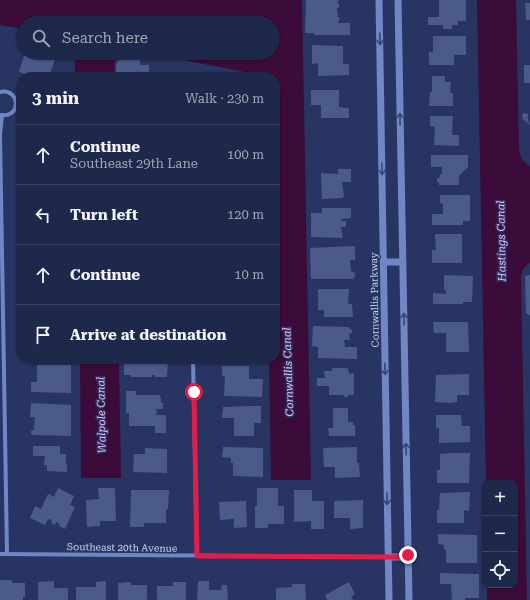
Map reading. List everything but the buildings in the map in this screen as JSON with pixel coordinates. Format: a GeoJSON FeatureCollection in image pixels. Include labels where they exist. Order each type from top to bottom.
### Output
{"type":"FeatureCollection","features":[{"type":"Feature","properties":{"kind":"street","name":"Cornwallis Parkway"},"geometry":{"type":"LineString","coordinates":[[379,0],[388,557],[390,600]]}},
{"type":"Feature","properties":{"kind":"street"},"geometry":{"type":"LineString","coordinates":[[398,0],[409,600]]}},
{"type":"Feature","properties":{"kind":"street"},"geometry":{"type":"LineString","coordinates":[[0,92],[9,92],[16,102],[15,109],[12,112],[6,116],[1,115],[0,134],[7,554]]}},
{"type":"Feature","properties":{"kind":"street"},"geometry":{"type":"LineString","coordinates":[[384,262],[403,262]]}},
{"type":"Feature","properties":{"kind":"street"},"geometry":{"type":"LineString","coordinates":[[193,364],[197,556]]}},
{"type":"Feature","properties":{"kind":"street","name":"Southeast 20th Avenue"},"geometry":{"type":"LineString","coordinates":[[0,554],[388,557]]}},
{"type":"Feature","properties":{"kind":"street"},"geometry":{"type":"LineString","coordinates":[[388,557],[408,557]]}},
{"type":"Feature","properties":{"kind":"water","name":"Cornwallis Canal"},"geometry":{"type":"Polygon","coordinates":[[[0,0],[302,0],[311,480],[271,480],[269,364],[280,364],[280,72],[245,72],[183,60],[280,60],[280,16],[16,16],[16,28],[0,25],[0,0]]]}},
{"type":"Feature","properties":{"kind":"water","name":"Hastings Canal"},"geometry":{"type":"Polygon","coordinates":[[[477,0],[516,0],[519,148],[520,154],[525,163],[530,166],[530,263],[521,274],[527,600],[487,600],[487,588],[518,588],[518,480],[486,480],[477,0]]]}},
{"type":"Feature","properties":{"kind":"water"},"geometry":{"type":"Polygon","coordinates":[[[75,60],[115,60],[114,72],[75,72],[75,60]]]}},
{"type":"Feature","properties":{"kind":"water","name":"Walpole Canal"},"geometry":{"type":"Polygon","coordinates":[[[80,364],[119,364],[121,478],[81,478],[80,364]]]}},
{"type":"Feature","properties":{"kind":"route"},"geometry":{"type":"LineString","coordinates":[[194,392],[197,556],[408,557],[408,555]]}}]}
